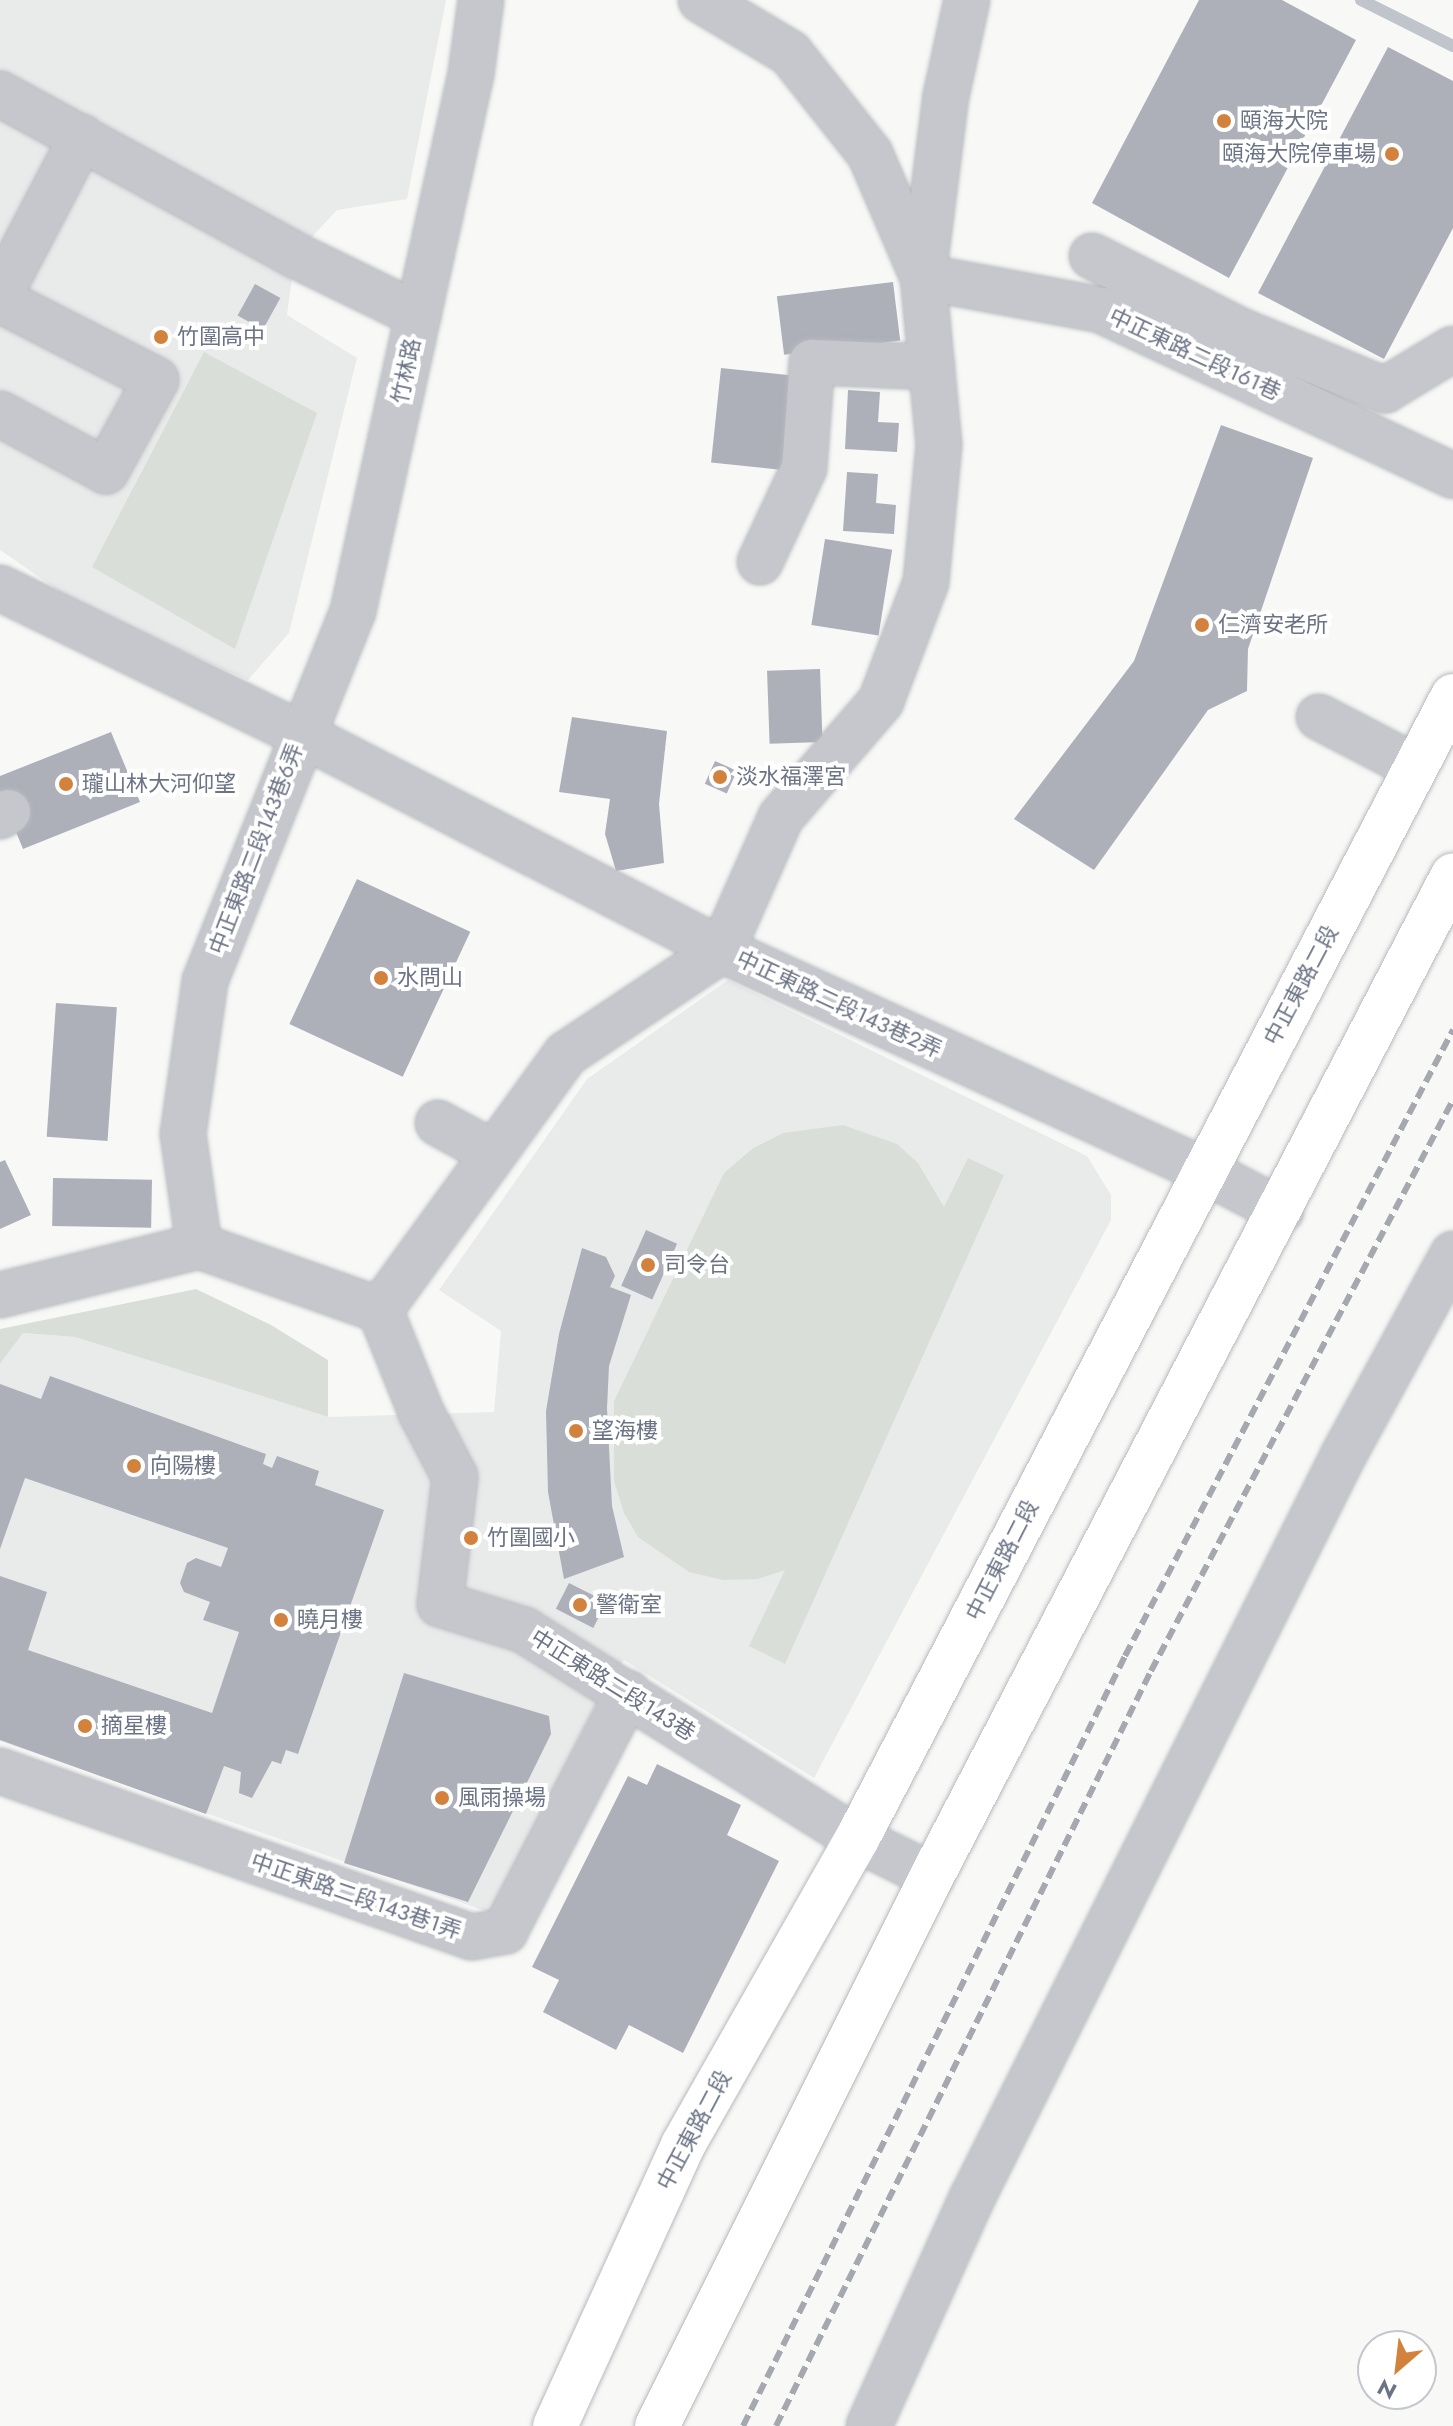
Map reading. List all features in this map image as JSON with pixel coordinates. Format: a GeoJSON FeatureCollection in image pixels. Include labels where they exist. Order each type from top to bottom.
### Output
{"type":"FeatureCollection","features":[{"type":"Feature","properties":{"kind":"main road","name":"中正東路二段"},"geometry":{"type":"LineString","coordinates":[[555,2426],[683,2145],[857,1839],[1203,1170],[1453,696]]}},
{"type":"Feature","properties":{"kind":"main road"},"geometry":{"type":"LineString","coordinates":[[657,2426],[932,1876],[1281,1211],[1453,875]]}},
{"type":"Feature","properties":{"kind":"street","name":"竹林路"},"geometry":{"type":"LineString","coordinates":[[301,734],[353,611],[471,74],[481,0]]}},
{"type":"Feature","properties":{"kind":"street"},"geometry":{"type":"LineString","coordinates":[[701,0],[790,53],[870,154],[923,277]]}},
{"type":"Feature","properties":{"kind":"street"},"geometry":{"type":"LineString","coordinates":[[935,0],[946,96]]}},
{"type":"Feature","properties":{"kind":"street"},"geometry":{"type":"LineString","coordinates":[[301,734],[722,950],[781,817],[881,701],[926,582],[939,445],[923,277],[946,96],[967,0]]}},
{"type":"Feature","properties":{"kind":"street"},"geometry":{"type":"LineString","coordinates":[[0,94],[295,255],[418,315]]}},
{"type":"Feature","properties":{"kind":"street"},"geometry":{"type":"LineString","coordinates":[[0,414],[106,471],[156,380],[0,297],[82,137]]}},
{"type":"Feature","properties":{"kind":"street"},"geometry":{"type":"LineString","coordinates":[[1092,256],[1233,349],[1385,390],[1453,349]]}},
{"type":"Feature","properties":{"kind":"street","name":"中正東路二段161巷"},"geometry":{"type":"LineString","coordinates":[[923,277],[1101,310],[1233,349],[1453,476]]}},
{"type":"Feature","properties":{"kind":"street"},"geometry":{"type":"LineString","coordinates":[[760,562],[804,468],[812,362],[932,367]]}},
{"type":"Feature","properties":{"kind":"street","name":"中正東路二段143巷6弄"},"geometry":{"type":"LineString","coordinates":[[0,588],[301,734],[205,981],[183,1134],[199,1246]]}},
{"type":"Feature","properties":{"kind":"street"},"geometry":{"type":"LineString","coordinates":[[1319,717],[1415,767]]}},
{"type":"Feature","properties":{"kind":"street","name":"中正東路二段143巷2弄"},"geometry":{"type":"LineString","coordinates":[[380,1310],[566,1054],[722,950],[1203,1170],[1281,1211]]}},
{"type":"Feature","properties":{"kind":"street"},"geometry":{"type":"LineString","coordinates":[[438,1123],[493,1153]]}},
{"type":"Feature","properties":{"kind":"street"},"geometry":{"type":"LineString","coordinates":[[0,1295],[199,1246],[380,1310]]}},
{"type":"Feature","properties":{"kind":"street"},"geometry":{"type":"LineString","coordinates":[[869,2426],[973,2196],[1343,1456],[1453,1254]]}},
{"type":"Feature","properties":{"kind":"street","name":"中正東路二段143巷"},"geometry":{"type":"LineString","coordinates":[[380,1310],[421,1412],[455,1477],[440,1604],[524,1630],[857,1839],[932,1876]]}},
{"type":"Feature","properties":{"kind":"street","name":"中正東路二段143巷1弄"},"geometry":{"type":"LineString","coordinates":[[0,1771],[472,1937],[505,1931],[618,1687]]}},
{"type":"Feature","properties":{"kind":"shaded area","name":"竹圍高中"},"geometry":{"type":"Polygon","coordinates":[[[0,0],[446,0],[407,199],[337,210],[295,255],[287,315],[357,358],[289,633],[248,680],[78,604],[0,550],[0,0]]]}},
{"type":"Feature","properties":{"kind":"shaded area"},"geometry":{"type":"Polygon","coordinates":[[[204,352],[317,413],[235,649],[92,567],[204,352]]]}},
{"type":"Feature","properties":{"kind":"shaded area","name":"竹圍國小"},"geometry":{"type":"Polygon","coordinates":[[[728,980],[1087,1156],[1111,1195],[1111,1220],[814,1778],[624,1660],[608,1680],[491,1913],[0,1741],[0,1364],[23,1333],[75,1337],[328,1417],[494,1412],[501,1331],[439,1290],[587,1079],[728,980]]]}},
{"type":"Feature","properties":{"kind":"shaded area"},"geometry":{"type":"Polygon","coordinates":[[[843,1125],[897,1144],[918,1163],[944,1207],[968,1158],[1004,1175],[785,1664],[749,1646],[785,1570],[758,1579],[723,1580],[689,1572],[638,1537],[624,1513],[614,1481],[614,1401],[724,1173],[752,1149],[783,1133],[843,1125]]]}},
{"type":"Feature","properties":{"kind":"shaded area"},"geometry":{"type":"Polygon","coordinates":[[[196,1289],[271,1325],[328,1360],[328,1417],[75,1337],[23,1333],[0,1364],[0,1329],[196,1289]]]}},
{"type":"Feature","properties":{"kind":"building","name":"頤海大院"},"geometry":{"type":"Polygon","coordinates":[[[1199,0],[1282,0],[1356,40],[1229,278],[1092,203],[1199,0]]]}},
{"type":"Feature","properties":{"kind":"building","name":"頤海大院停車場"},"geometry":{"type":"Polygon","coordinates":[[[1388,47],[1453,81],[1453,228],[1384,359],[1258,293],[1388,47]]]}},
{"type":"Feature","properties":{"kind":"building"},"geometry":{"type":"Polygon","coordinates":[[[893,282],[900,341],[784,355],[777,296],[893,282]]]}},
{"type":"Feature","properties":{"kind":"building"},"geometry":{"type":"Polygon","coordinates":[[[255,284],[280,298],[263,330],[238,315],[255,284]]]}},
{"type":"Feature","properties":{"kind":"building"},"geometry":{"type":"Polygon","coordinates":[[[721,368],[802,376],[792,471],[711,462],[721,368]]]}},
{"type":"Feature","properties":{"kind":"building"},"geometry":{"type":"Polygon","coordinates":[[[848,390],[880,392],[878,422],[899,423],[897,452],[845,449],[848,390]]]}},
{"type":"Feature","properties":{"kind":"building","name":"仁濟安老所"},"geometry":{"type":"Polygon","coordinates":[[[1221,425],[1313,458],[1248,649],[1247,691],[1208,710],[1094,870],[1014,819],[1134,661],[1221,425]]]}},
{"type":"Feature","properties":{"kind":"building"},"geometry":{"type":"Polygon","coordinates":[[[847,472],[878,474],[876,503],[896,505],[894,534],[843,531],[847,472]]]}},
{"type":"Feature","properties":{"kind":"building"},"geometry":{"type":"Polygon","coordinates":[[[825,539],[892,550],[879,636],[811,625],[825,539]]]}},
{"type":"Feature","properties":{"kind":"building"},"geometry":{"type":"Polygon","coordinates":[[[820,669],[823,742],[770,744],[767,671],[820,669]]]}},
{"type":"Feature","properties":{"kind":"building"},"geometry":{"type":"Polygon","coordinates":[[[572,717],[667,731],[659,804],[664,863],[616,871],[605,834],[610,799],[559,792],[572,717]]]}},
{"type":"Feature","properties":{"kind":"building","name":"瓏山林大河仰望"},"geometry":{"type":"Polygon","coordinates":[[[111,732],[140,802],[23,849],[0,793],[0,776],[111,732]]]}},
{"type":"Feature","properties":{"kind":"building","name":"淡水福澤宮"},"geometry":{"type":"Polygon","coordinates":[[[715,761],[737,771],[727,794],[705,784],[715,761]]]}},
{"type":"Feature","properties":{"kind":"building","name":"水問山"},"geometry":{"type":"Polygon","coordinates":[[[357,879],[470,932],[403,1077],[289,1024],[357,879]]]}},
{"type":"Feature","properties":{"kind":"building"},"geometry":{"type":"Polygon","coordinates":[[[56,1003],[117,1007],[108,1141],[47,1137],[56,1003]]]}},
{"type":"Feature","properties":{"kind":"building"},"geometry":{"type":"Polygon","coordinates":[[[5,1160],[31,1215],[0,1229],[0,1162],[5,1160]]]}},
{"type":"Feature","properties":{"kind":"building"},"geometry":{"type":"Polygon","coordinates":[[[53,1178],[152,1180],[151,1228],[52,1226],[53,1178]]]}},
{"type":"Feature","properties":{"kind":"building","name":"司令台"},"geometry":{"type":"Polygon","coordinates":[[[646,1230],[677,1244],[652,1300],[621,1286],[646,1230]]]}},
{"type":"Feature","properties":{"kind":"building","name":"望海樓"},"geometry":{"type":"Polygon","coordinates":[[[582,1248],[606,1257],[615,1276],[610,1287],[631,1295],[609,1366],[607,1408],[612,1506],[624,1557],[564,1579],[548,1492],[546,1411],[559,1334],[582,1248]]]}},
{"type":"Feature","properties":{"kind":"building"},"geometry":{"type":"Polygon","coordinates":[[[50,1376],[266,1454],[263,1464],[272,1468],[277,1456],[319,1471],[315,1485],[384,1510],[298,1754],[286,1750],[281,1764],[272,1761],[252,1798],[239,1793],[241,1772],[224,1766],[206,1814],[0,1740],[0,1576],[47,1592],[28,1650],[212,1713],[239,1632],[203,1620],[210,1602],[184,1592],[180,1583],[187,1563],[196,1558],[221,1567],[228,1548],[25,1478],[0,1549],[0,1384],[41,1399],[50,1376]]]}},
{"type":"Feature","properties":{"kind":"building","name":"警衛室"},"geometry":{"type":"Polygon","coordinates":[[[569,1583],[606,1602],[593,1628],[556,1609],[569,1583]]]}},
{"type":"Feature","properties":{"kind":"building","name":"風雨操場"},"geometry":{"type":"Polygon","coordinates":[[[404,1673],[549,1716],[551,1734],[468,1902],[344,1863],[404,1673]]]}},
{"type":"Feature","properties":{"kind":"building"},"geometry":{"type":"Polygon","coordinates":[[[657,1764],[741,1805],[727,1835],[779,1861],[683,2053],[629,2025],[616,2050],[543,2012],[559,1980],[532,1967],[628,1776],[647,1785],[657,1764]]]}},
{"type":"Feature","properties":{"kind":"waterway"},"geometry":{"type":"LineString","coordinates":[[1361,0],[1453,46]]}},
{"type":"Feature","properties":{"kind":"railway"},"geometry":{"type":"LineString","coordinates":[[743,2426],[1125,1656],[1453,1030]]}},
{"type":"Feature","properties":{"kind":"railway"},"geometry":{"type":"LineString","coordinates":[[776,2426],[1151,1671],[1453,1100]]}},
{"type":"Feature","properties":{"kind":"place","name":"頤海大院"},"geometry":{"type":"Point","coordinates":[1224,121]}},
{"type":"Feature","properties":{"kind":"place","name":"頤海大院停車場"},"geometry":{"type":"Point","coordinates":[1392,154]}},
{"type":"Feature","properties":{"kind":"place","name":"竹圍高中"},"geometry":{"type":"Point","coordinates":[161,337]}},
{"type":"Feature","properties":{"kind":"place","name":"仁濟安老所"},"geometry":{"type":"Point","coordinates":[1202,625]}},
{"type":"Feature","properties":{"kind":"place","name":"淡水福澤宮"},"geometry":{"type":"Point","coordinates":[720,777]}},
{"type":"Feature","properties":{"kind":"place","name":"瓏山林大河仰望"},"geometry":{"type":"Point","coordinates":[66,784]}},
{"type":"Feature","properties":{"kind":"place","name":"水問山"},"geometry":{"type":"Point","coordinates":[381,978]}},
{"type":"Feature","properties":{"kind":"place","name":"司令台"},"geometry":{"type":"Point","coordinates":[648,1265]}},
{"type":"Feature","properties":{"kind":"place","name":"望海樓"},"geometry":{"type":"Point","coordinates":[576,1431]}},
{"type":"Feature","properties":{"kind":"place","name":"向陽樓"},"geometry":{"type":"Point","coordinates":[134,1466]}},
{"type":"Feature","properties":{"kind":"place","name":"竹圍國小"},"geometry":{"type":"Point","coordinates":[471,1538]}},
{"type":"Feature","properties":{"kind":"place","name":"警衛室"},"geometry":{"type":"Point","coordinates":[580,1605]}},
{"type":"Feature","properties":{"kind":"place","name":"曉月樓"},"geometry":{"type":"Point","coordinates":[281,1620]}},
{"type":"Feature","properties":{"kind":"place","name":"摘星樓"},"geometry":{"type":"Point","coordinates":[85,1726]}},
{"type":"Feature","properties":{"kind":"place","name":"風雨操場"},"geometry":{"type":"Point","coordinates":[442,1798]}}]}
